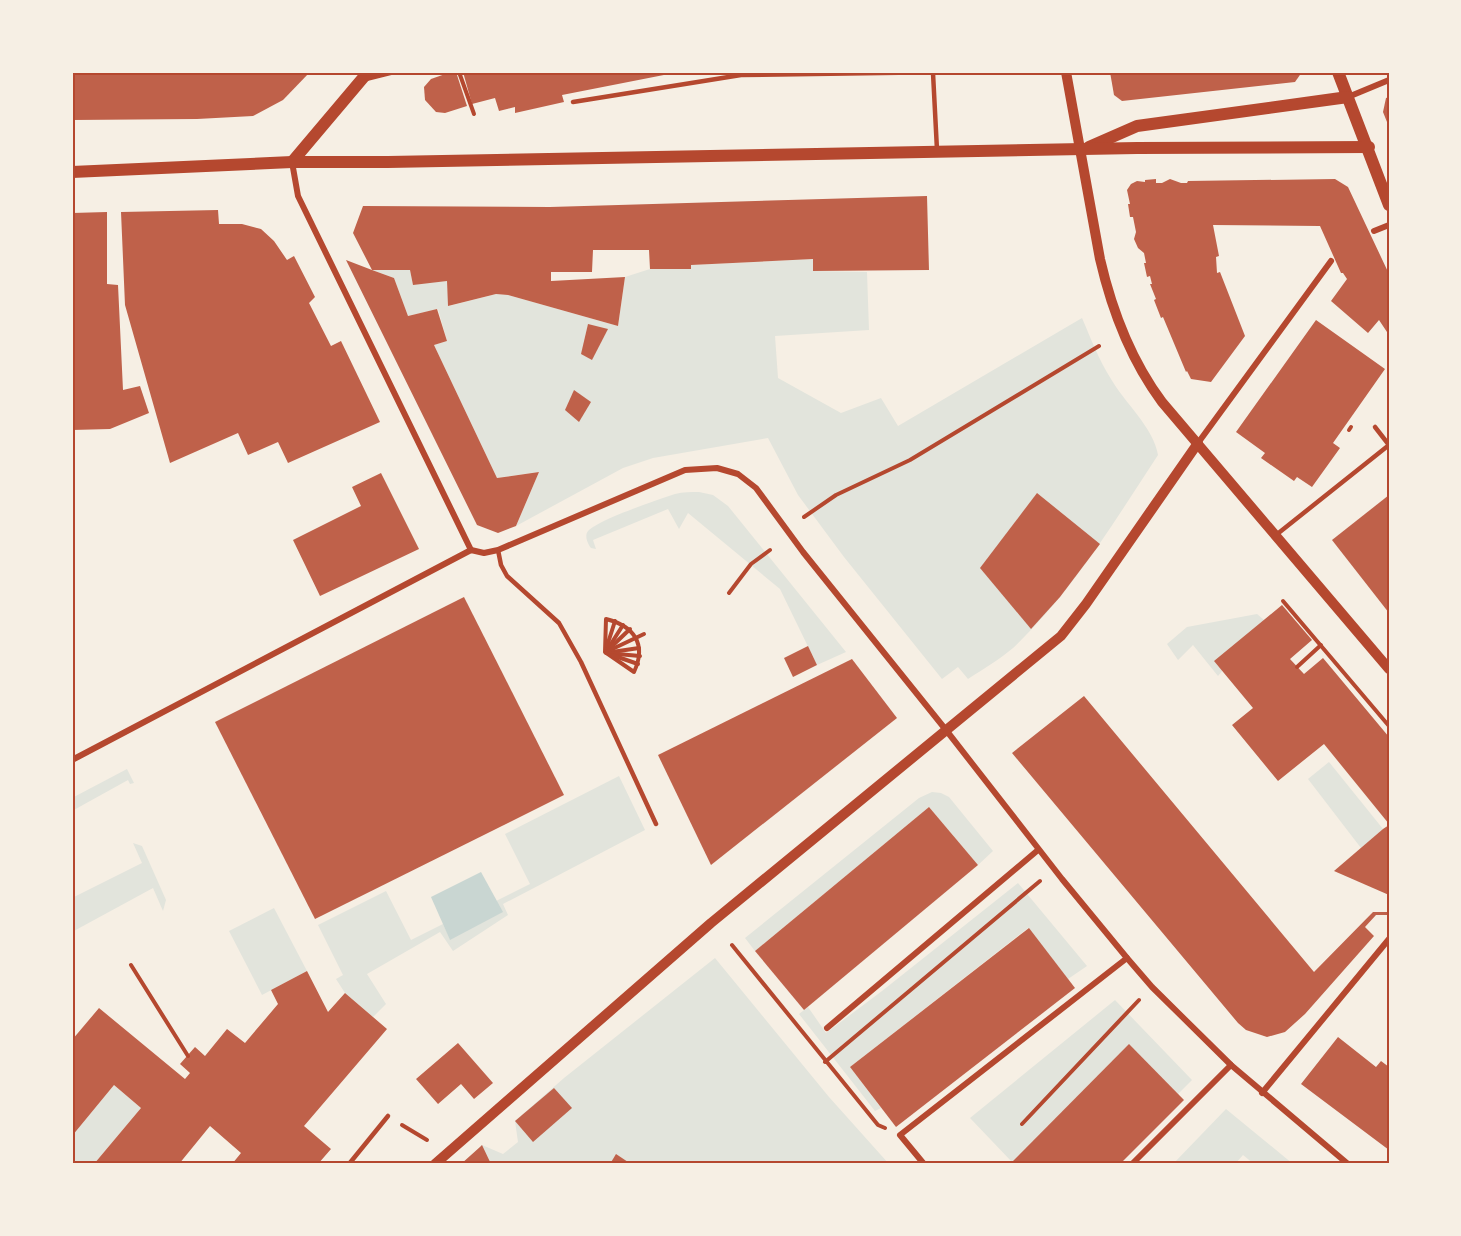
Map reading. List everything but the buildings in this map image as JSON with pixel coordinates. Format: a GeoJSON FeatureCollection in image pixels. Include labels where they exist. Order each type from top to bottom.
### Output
{"type":"FeatureCollection","features":[{"type":"Feature","properties":{"kind":"main road"},"geometry":{"type":"LineString","coordinates":[[1338,72],[1388,201]]}},
{"type":"Feature","properties":{"kind":"main road"},"geometry":{"type":"LineString","coordinates":[[292,162],[364,76]]}},
{"type":"Feature","properties":{"kind":"main road"},"geometry":{"type":"LineString","coordinates":[[1081,150],[1137,126],[1348,98]]}},
{"type":"Feature","properties":{"kind":"main road"},"geometry":{"type":"LineString","coordinates":[[72,172],[292,162],[1368,147]]}},
{"type":"Feature","properties":{"kind":"street"},"geometry":{"type":"LineString","coordinates":[[1066,72],[1106,287],[1132,356],[1148,382],[1198,443],[1389,669]]}},
{"type":"Feature","properties":{"kind":"street"},"geometry":{"type":"LineString","coordinates":[[1348,98],[1389,80]]}},
{"type":"Feature","properties":{"kind":"street"},"geometry":{"type":"LineString","coordinates":[[292,162],[298,196],[471,550]]}},
{"type":"Feature","properties":{"kind":"street"},"geometry":{"type":"LineString","coordinates":[[1374,231],[1389,225]]}},
{"type":"Feature","properties":{"kind":"street"},"geometry":{"type":"LineString","coordinates":[[435,1164],[711,923],[1061,636],[1331,261]]}},
{"type":"Feature","properties":{"kind":"street"},"geometry":{"type":"LineString","coordinates":[[72,760],[471,550],[484,553],[498,550],[685,470],[717,468],[738,474],[756,488],[803,552],[946,730],[1038,850],[1152,987],[1230,1065],[1348,1164]]}},
{"type":"Feature","properties":{"kind":"street"},"geometry":{"type":"LineString","coordinates":[[827,1028],[1038,850]]}},
{"type":"Feature","properties":{"kind":"street"},"geometry":{"type":"LineString","coordinates":[[1262,1093],[1389,939]]}},
{"type":"Feature","properties":{"kind":"street"},"geometry":{"type":"LineString","coordinates":[[924,1164],[900,1135],[1127,958]]}},
{"type":"Feature","properties":{"kind":"street"},"geometry":{"type":"LineString","coordinates":[[1132,1164],[1230,1065]]}},
{"type":"Feature","properties":{"kind":"lane"},"geometry":{"type":"LineString","coordinates":[[364,76],[393,72]]}},
{"type":"Feature","properties":{"kind":"lane"},"geometry":{"type":"LineString","coordinates":[[573,102],[741,75],[950,72]]}},
{"type":"Feature","properties":{"kind":"lane"},"geometry":{"type":"LineString","coordinates":[[933,73],[937,152]]}},
{"type":"Feature","properties":{"kind":"lane"},"geometry":{"type":"LineString","coordinates":[[1275,535],[1389,445],[1375,427]]}},
{"type":"Feature","properties":{"kind":"lane"},"geometry":{"type":"LineString","coordinates":[[498,550],[501,565],[507,576],[559,623],[580,662],[656,824]]}},
{"type":"Feature","properties":{"kind":"lane"},"geometry":{"type":"LineString","coordinates":[[349,1164],[388,1116]]}},
{"type":"Feature","properties":{"kind":"path"},"geometry":{"type":"LineString","coordinates":[[459,72],[474,114]]}},
{"type":"Feature","properties":{"kind":"path"},"geometry":{"type":"LineString","coordinates":[[804,517],[836,495],[910,460],[1099,346]]}},
{"type":"Feature","properties":{"kind":"path"},"geometry":{"type":"LineString","coordinates":[[729,593],[751,564],[770,550]]}},
{"type":"Feature","properties":{"kind":"path"},"geometry":{"type":"LineString","coordinates":[[1283,601],[1389,726]]}},
{"type":"Feature","properties":{"kind":"path"},"geometry":{"type":"LineString","coordinates":[[606,619],[630,629],[639,648],[640,656],[634,672],[605,652],[606,619]]}},
{"type":"Feature","properties":{"kind":"path"},"geometry":{"type":"LineString","coordinates":[[605,652],[615,621]]}},
{"type":"Feature","properties":{"kind":"path"},"geometry":{"type":"LineString","coordinates":[[605,652],[624,625]]}},
{"type":"Feature","properties":{"kind":"path"},"geometry":{"type":"LineString","coordinates":[[605,652],[630,629]]}},
{"type":"Feature","properties":{"kind":"path"},"geometry":{"type":"LineString","coordinates":[[605,652],[644,634]]}},
{"type":"Feature","properties":{"kind":"path"},"geometry":{"type":"LineString","coordinates":[[1297,667],[1321,645]]}},
{"type":"Feature","properties":{"kind":"path"},"geometry":{"type":"LineString","coordinates":[[605,652],[639,648]]}},
{"type":"Feature","properties":{"kind":"path"},"geometry":{"type":"LineString","coordinates":[[605,652],[640,656]]}},
{"type":"Feature","properties":{"kind":"path"},"geometry":{"type":"LineString","coordinates":[[605,652],[638,664]]}},
{"type":"Feature","properties":{"kind":"path"},"geometry":{"type":"LineString","coordinates":[[825,1062],[1054,869]]}},
{"type":"Feature","properties":{"kind":"path"},"geometry":{"type":"LineString","coordinates":[[732,945],[878,1125]]}},
{"type":"Feature","properties":{"kind":"path"},"geometry":{"type":"LineString","coordinates":[[131,964],[188,1056]]}},
{"type":"Feature","properties":{"kind":"path"},"geometry":{"type":"LineString","coordinates":[[1022,1124],[1152,987]]}},
{"type":"Feature","properties":{"kind":"path"},"geometry":{"type":"LineString","coordinates":[[388,1116],[427,1140]]}},
{"type":"Feature","properties":{"kind":"shaded area"},"geometry":{"type":"Polygon","coordinates":[[[813,259],[814,271],[867,272],[869,330],[775,336],[778,378],[841,413],[881,398],[898,426],[1082,318],[1107,372],[1145,425],[1155,445],[1158,455],[1091,556],[1054,604],[1013,648],[968,679],[958,667],[942,679],[844,557],[798,495],[768,438],[653,458],[623,468],[516,526],[539,472],[497,478],[434,345],[447,341],[438,309],[408,316],[394,278],[372,270],[410,270],[413,284],[447,281],[449,306],[496,294],[508,295],[618,326],[625,277],[650,269],[691,269],[691,265],[813,259]]]}},
{"type":"Feature","properties":{"kind":"shaded area"},"geometry":{"type":"Polygon","coordinates":[[[699,492],[713,495],[728,506],[846,652],[817,665],[780,589],[688,513],[679,529],[668,509],[593,540],[596,549],[591,548],[588,542],[586,535],[588,531],[616,516],[675,494],[699,492]]]}},
{"type":"Feature","properties":{"kind":"shaded area"},"geometry":{"type":"Polygon","coordinates":[[[1257,614],[1264,620],[1218,676],[1193,645],[1178,660],[1167,644],[1187,627],[1257,614]]]}},
{"type":"Feature","properties":{"kind":"shaded area"},"geometry":{"type":"Polygon","coordinates":[[[1329,762],[1383,829],[1361,848],[1308,779],[1329,762]]]}},
{"type":"Feature","properties":{"kind":"shaded area"},"geometry":{"type":"Polygon","coordinates":[[[127,769],[134,783],[130,784],[128,780],[72,811],[72,798],[127,769]]]}},
{"type":"Feature","properties":{"kind":"shaded area"},"geometry":{"type":"Polygon","coordinates":[[[619,776],[645,830],[503,904],[508,915],[453,951],[440,932],[367,974],[386,1004],[373,1017],[345,993],[336,979],[343,975],[318,925],[386,891],[411,940],[443,924],[450,939],[502,912],[496,901],[530,884],[505,834],[619,776]]]}},
{"type":"Feature","properties":{"kind":"shaded area"},"geometry":{"type":"Polygon","coordinates":[[[932,792],[949,797],[993,851],[978,865],[929,807],[755,951],[745,938],[919,798],[932,792]]]}},
{"type":"Feature","properties":{"kind":"shaded area"},"geometry":{"type":"Polygon","coordinates":[[[133,843],[142,846],[166,900],[163,911],[153,888],[72,932],[72,898],[142,863],[133,843]]]}},
{"type":"Feature","properties":{"kind":"shaded area"},"geometry":{"type":"Polygon","coordinates":[[[481,872],[503,912],[450,940],[431,897],[481,872]]]}},
{"type":"Feature","properties":{"kind":"shaded area"},"geometry":{"type":"Polygon","coordinates":[[[1018,883],[1087,966],[1068,979],[1028,928],[850,1067],[881,1108],[875,1111],[799,1014],[808,1007],[826,1033],[1018,883]]]}},
{"type":"Feature","properties":{"kind":"shaded area"},"geometry":{"type":"Polygon","coordinates":[[[274,908],[307,971],[262,995],[229,931],[274,908]]]}},
{"type":"Feature","properties":{"kind":"shaded area"},"geometry":{"type":"Polygon","coordinates":[[[715,958],[829,1097],[889,1164],[462,1164],[482,1145],[503,1154],[518,1142],[515,1121],[564,1078],[715,958]]]}},
{"type":"Feature","properties":{"kind":"shaded area"},"geometry":{"type":"Polygon","coordinates":[[[1115,1000],[1192,1080],[1178,1094],[1129,1045],[1012,1162],[970,1118],[1115,1000]]]}},
{"type":"Feature","properties":{"kind":"shaded area"},"geometry":{"type":"Polygon","coordinates":[[[114,1085],[141,1108],[94,1164],[72,1164],[72,1136],[114,1085]]]}},
{"type":"Feature","properties":{"kind":"shaded area"},"geometry":{"type":"Polygon","coordinates":[[[1226,1109],[1293,1164],[1254,1164],[1243,1155],[1235,1164],[1173,1164],[1226,1109]]]}}]}
